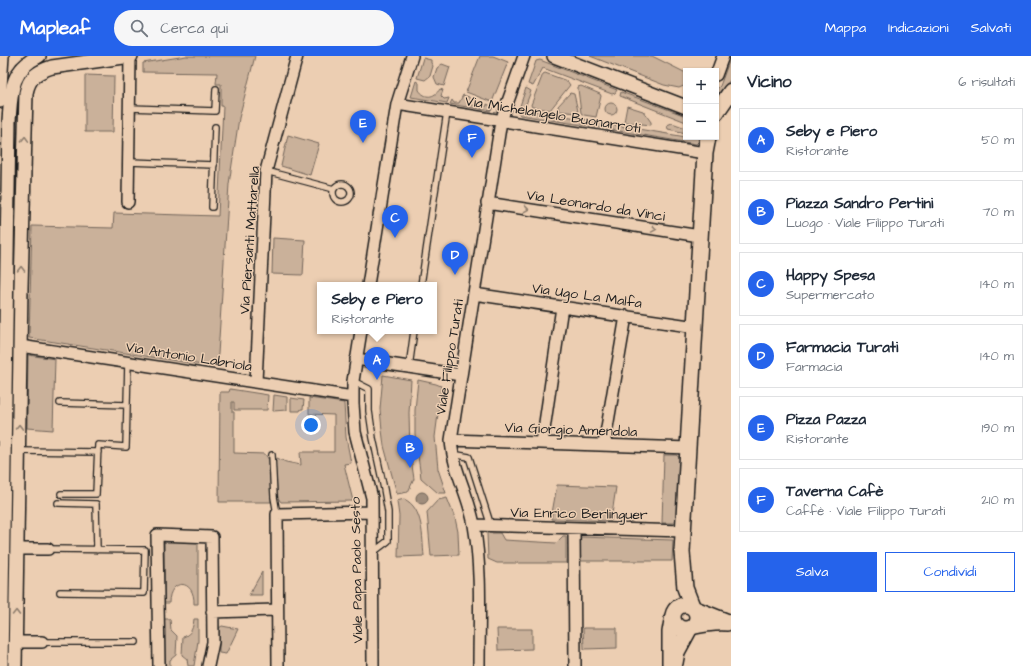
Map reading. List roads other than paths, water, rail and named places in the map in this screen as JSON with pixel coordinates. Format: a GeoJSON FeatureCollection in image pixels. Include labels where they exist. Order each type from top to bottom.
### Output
{"type":"FeatureCollection","features":[{"type":"Feature","properties":{"kind":"main road"},"geometry":{"type":"LineString","coordinates":[[719,109],[731,91]]}},
{"type":"Feature","properties":{"kind":"main road"},"geometry":{"type":"LineString","coordinates":[[670,666],[670,632],[682,552],[705,153],[707,140]]}},
{"type":"Feature","properties":{"kind":"main road"},"geometry":{"type":"LineString","coordinates":[[674,611],[674,623],[681,629],[690,628],[696,624],[698,618],[697,612],[692,606],[685,588],[682,552]]}},
{"type":"Feature","properties":{"kind":"main road"},"geometry":{"type":"LineString","coordinates":[[674,611],[684,604],[692,606]]}},
{"type":"Feature","properties":{"kind":"main road"},"geometry":{"type":"LineString","coordinates":[[675,666],[677,652],[690,628]]}},
{"type":"Feature","properties":{"kind":"street"},"geometry":{"type":"LineString","coordinates":[[0,102],[3,56]]}},
{"type":"Feature","properties":{"kind":"street"},"geometry":{"type":"LineString","coordinates":[[15,666],[20,311],[26,93],[28,84],[32,78],[44,70],[52,67],[131,56],[128,202]]}},
{"type":"Feature","properties":{"kind":"street","name":"Via Piersanti Mattarella"},"geometry":{"type":"LineString","coordinates":[[256,382],[266,171],[297,56]]}},
{"type":"Feature","properties":{"kind":"street"},"geometry":{"type":"LineString","coordinates":[[368,282],[397,104],[412,56]]}},
{"type":"Feature","properties":{"kind":"street","name":"Viale Filippo Turati"},"geometry":{"type":"LineString","coordinates":[[479,666],[478,563],[474,525],[452,454],[451,440],[501,121],[524,56]]}},
{"type":"Feature","properties":{"kind":"street"},"geometry":{"type":"LineString","coordinates":[[554,56],[682,102]]}},
{"type":"Feature","properties":{"kind":"street"},"geometry":{"type":"LineString","coordinates":[[719,68],[723,56]]}},
{"type":"Feature","properties":{"kind":"street"},"geometry":{"type":"LineString","coordinates":[[1,666],[5,300],[4,167],[13,83],[21,68],[37,57],[44,70]]}},
{"type":"Feature","properties":{"kind":"street"},"geometry":{"type":"LineString","coordinates":[[2,67],[28,84]]}},
{"type":"Feature","properties":{"kind":"street","name":"Via Michelangelo Buonarroti"},"geometry":{"type":"LineString","coordinates":[[397,104],[705,153]]}},
{"type":"Feature","properties":{"kind":"street"},"geometry":{"type":"LineString","coordinates":[[4,167],[24,167]]}},
{"type":"Feature","properties":{"kind":"street","name":"Via Leonardo da Vinci"},"geometry":{"type":"LineString","coordinates":[[487,203],[700,236]]}},
{"type":"Feature","properties":{"kind":"street"},"geometry":{"type":"LineString","coordinates":[[5,300],[21,288]]}},
{"type":"Feature","properties":{"kind":"street","name":"Via Ugo La Malfa"},"geometry":{"type":"LineString","coordinates":[[474,294],[696,326]]}},
{"type":"Feature","properties":{"kind":"street"},"geometry":{"type":"LineString","coordinates":[[5,300],[20,311]]}},
{"type":"Feature","properties":{"kind":"street"},"geometry":{"type":"LineString","coordinates":[[542,443],[562,307]]}},
{"type":"Feature","properties":{"kind":"street"},"geometry":{"type":"LineString","coordinates":[[604,445],[626,316]]}},
{"type":"Feature","properties":{"kind":"street","name":"Viale Papa Paolo Sesto"},"geometry":{"type":"LineString","coordinates":[[360,334],[353,382],[353,397],[355,432],[372,498],[373,666]]}},
{"type":"Feature","properties":{"kind":"street","name":"Via Antonio Labriola"},"geometry":{"type":"LineString","coordinates":[[20,346],[353,397]]}},
{"type":"Feature","properties":{"kind":"street"},"geometry":{"type":"LineString","coordinates":[[356,359],[461,375]]}},
{"type":"Feature","properties":{"kind":"street","name":"Via Giorgio Amendola"},"geometry":{"type":"LineString","coordinates":[[451,440],[689,448]]}},
{"type":"Feature","properties":{"kind":"street"},"geometry":{"type":"LineString","coordinates":[[3,471],[18,480]]}},
{"type":"Feature","properties":{"kind":"street"},"geometry":{"type":"LineString","coordinates":[[278,666],[277,514],[372,512]]}},
{"type":"Feature","properties":{"kind":"street","name":"Via Enrico Berlinguer"},"geometry":{"type":"LineString","coordinates":[[474,525],[683,531]]}},
{"type":"Feature","properties":{"kind":"street"},"geometry":{"type":"LineString","coordinates":[[574,528],[575,666]]}},
{"type":"Feature","properties":{"kind":"street"},"geometry":{"type":"LineString","coordinates":[[159,666],[157,534],[212,537],[213,642],[208,666]]}},
{"type":"Feature","properties":{"kind":"street"},"geometry":{"type":"LineString","coordinates":[[1,562],[17,555],[48,549]]}},
{"type":"Feature","properties":{"kind":"street"},"geometry":{"type":"LineString","coordinates":[[692,606],[731,623]]}},
{"type":"Feature","properties":{"kind":"street"},"geometry":{"type":"LineString","coordinates":[[212,612],[277,610]]}},
{"type":"Feature","properties":{"kind":"street"},"geometry":{"type":"LineString","coordinates":[[690,628],[716,623],[731,623]]}},
{"type":"Feature","properties":{"kind":"street"},"geometry":{"type":"LineString","coordinates":[[15,642],[42,642]]}},
{"type":"Feature","properties":{"kind":"lane"},"geometry":{"type":"LineString","coordinates":[[130,108],[216,111],[216,89]]}},
{"type":"Feature","properties":{"kind":"lane"},"geometry":{"type":"LineString","coordinates":[[421,282],[447,112]]}},
{"type":"Feature","properties":{"kind":"lane"},"geometry":{"type":"LineString","coordinates":[[212,207],[215,127]]}},
{"type":"Feature","properties":{"kind":"lane"},"geometry":{"type":"LineString","coordinates":[[129,162],[214,165]]}},
{"type":"Feature","properties":{"kind":"lane"},"geometry":{"type":"LineString","coordinates":[[266,171],[334,189]]}},
{"type":"Feature","properties":{"kind":"lane"},"geometry":{"type":"LineString","coordinates":[[409,367],[414,334]]}},
{"type":"Feature","properties":{"kind":"lane"},"geometry":{"type":"LineString","coordinates":[[61,494],[96,494],[98,445],[126,447],[128,362]]}},
{"type":"Feature","properties":{"kind":"lane"},"geometry":{"type":"LineString","coordinates":[[353,382],[369,389],[369,411],[372,438],[388,512],[388,541],[372,553]]}},
{"type":"Feature","properties":{"kind":"lane"},"geometry":{"type":"LineString","coordinates":[[60,403],[127,404]]}},
{"type":"Feature","properties":{"kind":"lane"},"geometry":{"type":"LineString","coordinates":[[18,451],[98,452]]}},
{"type":"Feature","properties":{"kind":"lane"},"geometry":{"type":"LineString","coordinates":[[452,454],[469,457],[491,526]]}},
{"type":"Feature","properties":{"kind":"lane"},"geometry":{"type":"LineString","coordinates":[[272,455],[274,497],[277,514]]}},
{"type":"Feature","properties":{"kind":"lane"},"geometry":{"type":"LineString","coordinates":[[58,503],[96,504],[97,550]]}},
{"type":"Feature","properties":{"kind":"lane"},"geometry":{"type":"LineString","coordinates":[[48,549],[145,550],[144,593],[60,592]]}},
{"type":"Feature","properties":{"kind":"lane"},"geometry":{"type":"LineString","coordinates":[[42,642],[136,642]]}},
{"type":"Feature","properties":{"kind":"place","name":"Pizza Pazza"},"geometry":{"type":"Point","coordinates":[363,143]}},
{"type":"Feature","properties":{"kind":"place","name":"Taverna Cafè"},"geometry":{"type":"Point","coordinates":[472,158]}},
{"type":"Feature","properties":{"kind":"place","name":"Happy Spesa"},"geometry":{"type":"Point","coordinates":[395,238]}},
{"type":"Feature","properties":{"kind":"place","name":"Farmacia Turati"},"geometry":{"type":"Point","coordinates":[455,275]}},
{"type":"Feature","properties":{"kind":"place","name":"Seby e Piero"},"geometry":{"type":"Point","coordinates":[377,380]}},
{"type":"Feature","properties":{"kind":"place","name":"Piazza Sandro Pertini"},"geometry":{"type":"Point","coordinates":[410,468]}}]}
